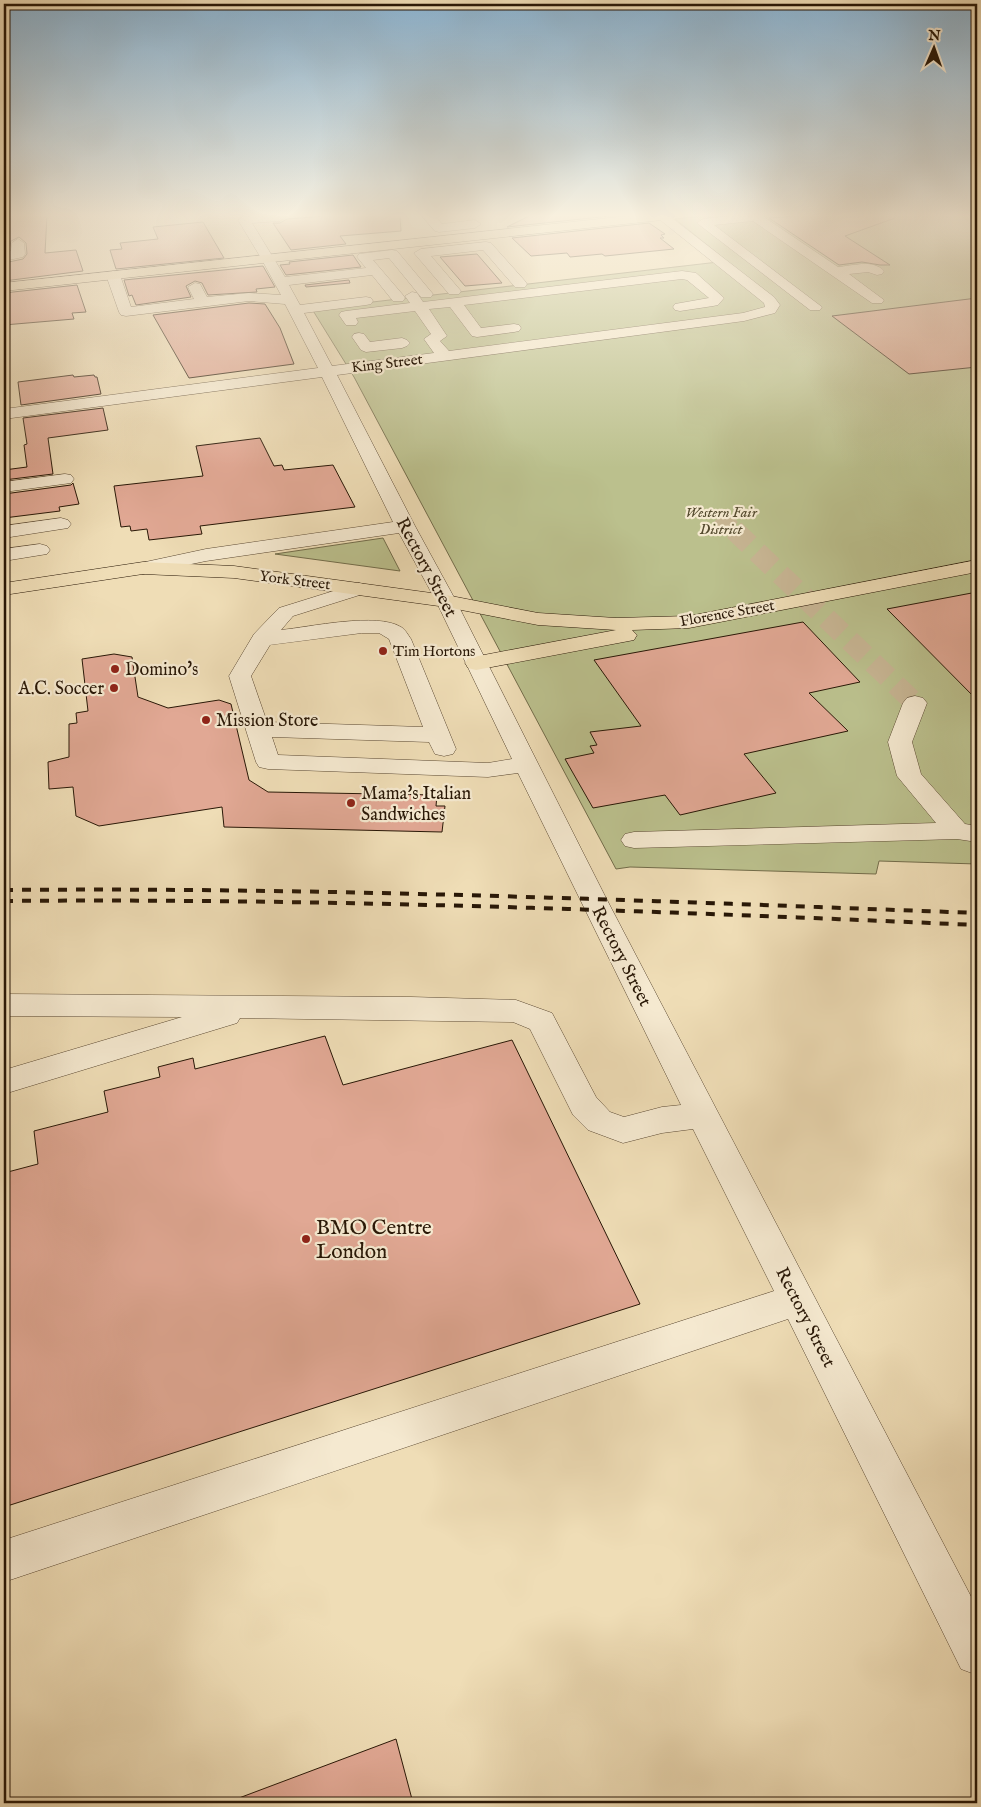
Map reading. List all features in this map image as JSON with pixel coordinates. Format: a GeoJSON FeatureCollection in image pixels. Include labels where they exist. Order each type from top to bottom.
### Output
{"type":"FeatureCollection","features":[{"type":"Feature","properties":{"kind":"main road","name":"Florence Street"},"geometry":{"type":"LineString","coordinates":[[446,602],[538,619],[616,624],[689,622],[977,566]]}},
{"type":"Feature","properties":{"kind":"main road","name":"York Street"},"geometry":{"type":"LineString","coordinates":[[4,590],[143,568],[234,572],[446,602]]}},
{"type":"Feature","properties":{"kind":"main road"},"geometry":{"type":"LineString","coordinates":[[476,663],[689,622]]}},
{"type":"Feature","properties":{"kind":"street"},"geometry":{"type":"LineString","coordinates":[[121,299],[126,312],[227,299]]}},
{"type":"Feature","properties":{"kind":"street","name":"Rectory Street"},"geometry":{"type":"LineString","coordinates":[[290,299],[405,526],[446,602],[703,1115],[977,1653]]}},
{"type":"Feature","properties":{"kind":"street"},"geometry":{"type":"LineString","coordinates":[[309,299],[320,301],[399,299]]}},
{"type":"Feature","properties":{"kind":"street"},"geometry":{"type":"LineString","coordinates":[[351,322],[346,315],[384,314],[413,299]]}},
{"type":"Feature","properties":{"kind":"street"},"geometry":{"type":"LineString","coordinates":[[359,337],[366,347],[400,338],[431,339],[440,336],[414,299]]}},
{"type":"Feature","properties":{"kind":"street"},"geometry":{"type":"LineString","coordinates":[[455,299],[477,333],[530,326]]}},
{"type":"Feature","properties":{"kind":"street"},"geometry":{"type":"LineString","coordinates":[[662,309],[713,302],[716,299]]}},
{"type":"Feature","properties":{"kind":"street","name":"King Street"},"geometry":{"type":"LineString","coordinates":[[4,414],[445,356],[595,330],[744,317],[770,310],[772,305],[768,299]]}},
{"type":"Feature","properties":{"kind":"street"},"geometry":{"type":"LineString","coordinates":[[805,299],[815,307]]}},
{"type":"Feature","properties":{"kind":"street"},"geometry":{"type":"LineString","coordinates":[[431,339],[445,356]]}},
{"type":"Feature","properties":{"kind":"street"},"geometry":{"type":"LineString","coordinates":[[4,487],[65,480]]}},
{"type":"Feature","properties":{"kind":"street"},"geometry":{"type":"LineString","coordinates":[[4,532],[61,524]]}},
{"type":"Feature","properties":{"kind":"street","name":"York Street"},"geometry":{"type":"LineString","coordinates":[[143,568],[206,554],[405,526]]}},
{"type":"Feature","properties":{"kind":"street"},"geometry":{"type":"LineString","coordinates":[[4,555],[40,550]]}},
{"type":"Feature","properties":{"kind":"street"},"geometry":{"type":"LineString","coordinates":[[286,579],[290,595],[286,612],[262,640],[240,676],[268,762],[488,770],[526,764]]}},
{"type":"Feature","properties":{"kind":"street"},"geometry":{"type":"LineString","coordinates":[[286,612],[359,589]]}},
{"type":"Feature","properties":{"kind":"street"},"geometry":{"type":"LineString","coordinates":[[262,640],[362,627],[382,627],[394,632],[400,639],[452,768]]}},
{"type":"Feature","properties":{"kind":"street"},"geometry":{"type":"LineString","coordinates":[[915,703],[900,742],[909,776],[967,832]]}},
{"type":"Feature","properties":{"kind":"street"},"geometry":{"type":"LineString","coordinates":[[257,729],[438,735]]}},
{"type":"Feature","properties":{"kind":"street"},"geometry":{"type":"LineString","coordinates":[[634,840],[967,832]]}},
{"type":"Feature","properties":{"kind":"street"},"geometry":{"type":"LineString","coordinates":[[4,1005],[411,1008],[516,1011],[541,1020],[584,1106],[599,1121],[623,1130],[662,1120],[703,1115]]}},
{"type":"Feature","properties":{"kind":"street"},"geometry":{"type":"LineString","coordinates":[[4,1082],[254,1007]]}},
{"type":"Feature","properties":{"kind":"street"},"geometry":{"type":"LineString","coordinates":[[4,1561],[797,1300]]}},
{"type":"Feature","properties":{"kind":"green space","name":"Western Fair District"},"geometry":{"type":"Polygon","coordinates":[[[396,299],[977,299],[977,864],[879,861],[876,874],[630,867],[616,869],[354,377],[312,309],[396,299]]]}},
{"type":"Feature","properties":{"kind":"green space"},"geometry":{"type":"Polygon","coordinates":[[[383,538],[400,571],[275,554],[383,538]]]}},
{"type":"Feature","properties":{"kind":"building"},"geometry":{"type":"Polygon","coordinates":[[[4,299],[82,299],[86,312],[72,313],[74,319],[4,325],[4,299]]]}},
{"type":"Feature","properties":{"kind":"building"},"geometry":{"type":"Polygon","coordinates":[[[134,299],[175,299],[136,305],[134,299]]]}},
{"type":"Feature","properties":{"kind":"building"},"geometry":{"type":"Polygon","coordinates":[[[977,299],[977,367],[909,374],[832,316],[977,299]]]}},
{"type":"Feature","properties":{"kind":"building"},"geometry":{"type":"Polygon","coordinates":[[[249,303],[265,304],[280,328],[294,364],[189,378],[153,315],[249,303]]]}},
{"type":"Feature","properties":{"kind":"building"},"geometry":{"type":"Polygon","coordinates":[[[73,375],[74,377],[94,375],[97,377],[101,394],[21,405],[18,382],[73,375]]]}},
{"type":"Feature","properties":{"kind":"building"},"geometry":{"type":"Polygon","coordinates":[[[103,408],[108,430],[48,438],[53,474],[4,480],[4,470],[27,467],[24,445],[27,444],[23,418],[103,408]]]}},
{"type":"Feature","properties":{"kind":"building"},"geometry":{"type":"Polygon","coordinates":[[[260,438],[274,466],[282,465],[284,470],[333,465],[355,507],[200,526],[202,534],[149,540],[147,529],[131,531],[130,526],[121,527],[114,486],[203,476],[196,446],[260,438]]]}},
{"type":"Feature","properties":{"kind":"building"},"geometry":{"type":"Polygon","coordinates":[[[73,483],[79,504],[59,507],[60,511],[4,518],[4,494],[71,485],[73,483]]]}},
{"type":"Feature","properties":{"kind":"building"},"geometry":{"type":"Polygon","coordinates":[[[977,592],[977,700],[887,609],[977,592]]]}},
{"type":"Feature","properties":{"kind":"building"},"geometry":{"type":"Polygon","coordinates":[[[803,622],[860,682],[809,693],[848,731],[744,754],[776,793],[680,815],[665,795],[593,808],[565,759],[594,753],[590,746],[597,745],[590,732],[641,726],[594,660],[803,622]]]}},
{"type":"Feature","properties":{"kind":"building"},"geometry":{"type":"Polygon","coordinates":[[[114,654],[132,657],[138,697],[168,708],[219,700],[231,704],[249,780],[268,792],[437,795],[436,806],[445,806],[442,832],[224,827],[222,807],[99,826],[76,816],[73,787],[49,789],[48,762],[69,757],[69,724],[77,723],[76,713],[88,711],[82,659],[114,654]]]}},
{"type":"Feature","properties":{"kind":"building","name":"BMO Centre London"},"geometry":{"type":"Polygon","coordinates":[[[325,1036],[343,1085],[512,1040],[640,1304],[4,1507],[4,1173],[38,1164],[34,1131],[108,1112],[104,1091],[160,1077],[158,1067],[193,1058],[195,1069],[325,1036]]]}},
{"type":"Feature","properties":{"kind":"building"},"geometry":{"type":"Polygon","coordinates":[[[396,1739],[413,1803],[232,1803],[231,1801],[396,1739]]]}},
{"type":"Feature","properties":{"kind":"tunnel"},"geometry":{"type":"LineString","coordinates":[[720,516],[734,530]]}},
{"type":"Feature","properties":{"kind":"tunnel"},"geometry":{"type":"LineString","coordinates":[[734,530],[915,703]]}},
{"type":"Feature","properties":{"kind":"railway"},"geometry":{"type":"LineString","coordinates":[[4,890],[369,893],[977,913]]}},
{"type":"Feature","properties":{"kind":"railway"},"geometry":{"type":"LineString","coordinates":[[4,901],[248,902],[491,907],[977,925]]}},
{"type":"Feature","properties":{"kind":"place","name":"Tim Hortons"},"geometry":{"type":"Point","coordinates":[383,651]}},
{"type":"Feature","properties":{"kind":"place","name":"Domino's"},"geometry":{"type":"Point","coordinates":[115,669]}},
{"type":"Feature","properties":{"kind":"place","name":"A.C. Soccer"},"geometry":{"type":"Point","coordinates":[114,688]}},
{"type":"Feature","properties":{"kind":"place","name":"Mission Store"},"geometry":{"type":"Point","coordinates":[206,720]}},
{"type":"Feature","properties":{"kind":"place","name":"Mama's Italian Sandwiches"},"geometry":{"type":"Point","coordinates":[351,803]}},
{"type":"Feature","properties":{"kind":"place","name":"BMO Centre London"},"geometry":{"type":"Point","coordinates":[306,1239]}}]}
